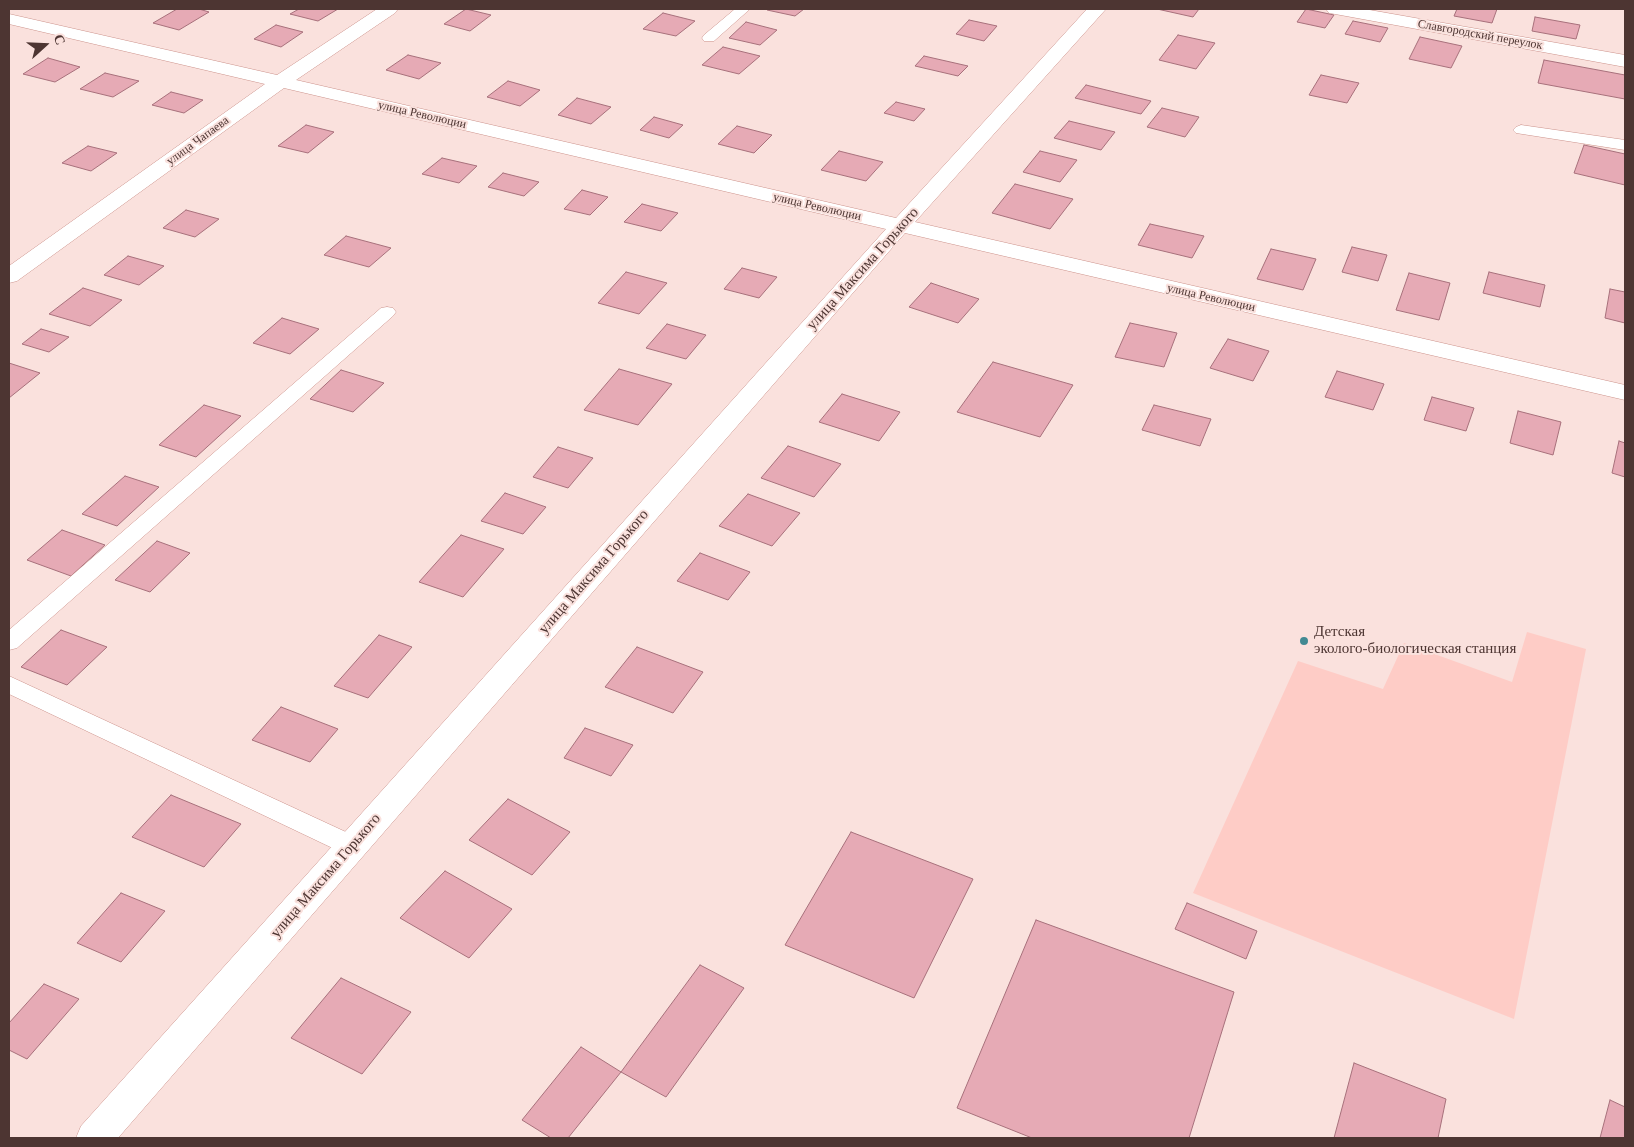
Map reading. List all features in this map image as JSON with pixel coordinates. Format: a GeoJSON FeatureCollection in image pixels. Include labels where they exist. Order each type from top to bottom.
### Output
{"type":"FeatureCollection","features":[{"type":"Feature","properties":{"kind":"street","name":"улица Чапаева"},"geometry":{"type":"LineString","coordinates":[[9,276],[280,82],[388,9]]}},
{"type":"Feature","properties":{"kind":"street","name":"улица Максима Горького"},"geometry":{"type":"LineString","coordinates":[[94,1138],[900,226],[1097,9]]}},
{"type":"Feature","properties":{"kind":"street","name":"Славгородский переулок"},"geometry":{"type":"LineString","coordinates":[[1335,9],[1625,60]]}},
{"type":"Feature","properties":{"kind":"street","name":"улица Революции"},"geometry":{"type":"LineString","coordinates":[[9,19],[1625,393]]}},
{"type":"Feature","properties":{"kind":"lane"},"geometry":{"type":"LineString","coordinates":[[709,38],[743,9]]}},
{"type":"Feature","properties":{"kind":"lane"},"geometry":{"type":"LineString","coordinates":[[1521,130],[1625,145]]}},
{"type":"Feature","properties":{"kind":"lane"},"geometry":{"type":"LineString","coordinates":[[9,642],[387,312]]}},
{"type":"Feature","properties":{"kind":"lane"},"geometry":{"type":"LineString","coordinates":[[9,684],[352,846]]}},
{"type":"Feature","properties":{"kind":"shaded area"},"geometry":{"type":"Polygon","coordinates":[[[1527,632],[1586,649],[1514,1019],[1193,893],[1298,661],[1383,689],[1404,643],[1512,682],[1527,632]]]}},
{"type":"Feature","properties":{"kind":"building"},"geometry":{"type":"Polygon","coordinates":[[[177,9],[199,9],[209,12],[179,30],[153,23],[177,9]]]}},
{"type":"Feature","properties":{"kind":"building"},"geometry":{"type":"Polygon","coordinates":[[[299,9],[338,9],[318,21],[290,14],[299,9]]]}},
{"type":"Feature","properties":{"kind":"building"},"geometry":{"type":"Polygon","coordinates":[[[466,9],[491,15],[470,31],[444,24],[466,9]]]}},
{"type":"Feature","properties":{"kind":"building"},"geometry":{"type":"Polygon","coordinates":[[[768,9],[804,9],[795,16],[768,9]]]}},
{"type":"Feature","properties":{"kind":"building"},"geometry":{"type":"Polygon","coordinates":[[[1157,9],[1199,9],[1193,17],[1157,9]]]}},
{"type":"Feature","properties":{"kind":"building"},"geometry":{"type":"Polygon","coordinates":[[[1306,9],[1334,15],[1325,28],[1297,22],[1306,9]]]}},
{"type":"Feature","properties":{"kind":"building"},"geometry":{"type":"Polygon","coordinates":[[[1457,9],[1497,9],[1492,23],[1454,16],[1457,9]]]}},
{"type":"Feature","properties":{"kind":"building"},"geometry":{"type":"Polygon","coordinates":[[[663,13],[695,21],[676,36],[643,29],[663,13]]]}},
{"type":"Feature","properties":{"kind":"building"},"geometry":{"type":"Polygon","coordinates":[[[1535,17],[1580,25],[1576,39],[1532,31],[1535,17]]]}},
{"type":"Feature","properties":{"kind":"building"},"geometry":{"type":"Polygon","coordinates":[[[969,20],[997,26],[984,41],[956,34],[969,20]]]}},
{"type":"Feature","properties":{"kind":"building"},"geometry":{"type":"Polygon","coordinates":[[[1353,21],[1388,28],[1380,42],[1345,34],[1353,21]]]}},
{"type":"Feature","properties":{"kind":"building"},"geometry":{"type":"Polygon","coordinates":[[[746,22],[777,30],[760,45],[729,38],[746,22]]]}},
{"type":"Feature","properties":{"kind":"building"},"geometry":{"type":"Polygon","coordinates":[[[276,25],[303,32],[281,47],[254,39],[276,25]]]}},
{"type":"Feature","properties":{"kind":"building"},"geometry":{"type":"Polygon","coordinates":[[[1178,35],[1215,43],[1196,69],[1159,60],[1178,35]]]}},
{"type":"Feature","properties":{"kind":"building"},"geometry":{"type":"Polygon","coordinates":[[[1420,37],[1462,46],[1451,68],[1409,59],[1420,37]]]}},
{"type":"Feature","properties":{"kind":"building"},"geometry":{"type":"Polygon","coordinates":[[[723,47],[760,56],[739,74],[702,65],[723,47]]]}},
{"type":"Feature","properties":{"kind":"building"},"geometry":{"type":"Polygon","coordinates":[[[408,55],[441,63],[419,79],[386,70],[408,55]]]}},
{"type":"Feature","properties":{"kind":"building"},"geometry":{"type":"Polygon","coordinates":[[[924,56],[968,66],[958,76],[915,66],[924,56]]]}},
{"type":"Feature","properties":{"kind":"building"},"geometry":{"type":"Polygon","coordinates":[[[48,58],[80,67],[55,82],[23,74],[48,58]]]}},
{"type":"Feature","properties":{"kind":"building"},"geometry":{"type":"Polygon","coordinates":[[[1544,60],[1625,75],[1625,99],[1538,83],[1544,60]]]}},
{"type":"Feature","properties":{"kind":"building"},"geometry":{"type":"Polygon","coordinates":[[[105,73],[139,81],[113,97],[80,89],[105,73]]]}},
{"type":"Feature","properties":{"kind":"building"},"geometry":{"type":"Polygon","coordinates":[[[1321,75],[1359,83],[1347,103],[1309,95],[1321,75]]]}},
{"type":"Feature","properties":{"kind":"building"},"geometry":{"type":"Polygon","coordinates":[[[508,81],[540,90],[520,106],[487,97],[508,81]]]}},
{"type":"Feature","properties":{"kind":"building"},"geometry":{"type":"Polygon","coordinates":[[[1086,85],[1151,101],[1141,114],[1075,98],[1086,85]]]}},
{"type":"Feature","properties":{"kind":"building"},"geometry":{"type":"Polygon","coordinates":[[[171,92],[203,100],[184,113],[152,105],[171,92]]]}},
{"type":"Feature","properties":{"kind":"building"},"geometry":{"type":"Polygon","coordinates":[[[577,98],[611,107],[591,124],[558,115],[577,98]]]}},
{"type":"Feature","properties":{"kind":"building"},"geometry":{"type":"Polygon","coordinates":[[[896,102],[925,109],[914,121],[884,113],[896,102]]]}},
{"type":"Feature","properties":{"kind":"building"},"geometry":{"type":"Polygon","coordinates":[[[1162,108],[1199,117],[1185,137],[1147,127],[1162,108]]]}},
{"type":"Feature","properties":{"kind":"building"},"geometry":{"type":"Polygon","coordinates":[[[654,117],[683,125],[669,138],[640,130],[654,117]]]}},
{"type":"Feature","properties":{"kind":"building"},"geometry":{"type":"Polygon","coordinates":[[[1069,121],[1115,132],[1101,150],[1054,138],[1069,121]]]}},
{"type":"Feature","properties":{"kind":"building"},"geometry":{"type":"Polygon","coordinates":[[[306,125],[334,132],[308,153],[278,146],[306,125]]]}},
{"type":"Feature","properties":{"kind":"building"},"geometry":{"type":"Polygon","coordinates":[[[737,126],[772,135],[754,153],[718,144],[737,126]]]}},
{"type":"Feature","properties":{"kind":"building"},"geometry":{"type":"Polygon","coordinates":[[[1584,145],[1625,154],[1625,185],[1574,173],[1584,145]]]}},
{"type":"Feature","properties":{"kind":"building"},"geometry":{"type":"Polygon","coordinates":[[[88,146],[117,153],[91,171],[62,163],[88,146]]]}},
{"type":"Feature","properties":{"kind":"building"},"geometry":{"type":"Polygon","coordinates":[[[839,151],[883,162],[866,181],[821,170],[839,151]]]}},
{"type":"Feature","properties":{"kind":"building"},"geometry":{"type":"Polygon","coordinates":[[[1040,151],[1077,160],[1060,182],[1023,172],[1040,151]]]}},
{"type":"Feature","properties":{"kind":"building"},"geometry":{"type":"Polygon","coordinates":[[[442,158],[477,166],[459,183],[422,174],[442,158]]]}},
{"type":"Feature","properties":{"kind":"building"},"geometry":{"type":"Polygon","coordinates":[[[503,173],[539,182],[524,196],[488,187],[503,173]]]}},
{"type":"Feature","properties":{"kind":"building"},"geometry":{"type":"Polygon","coordinates":[[[1015,184],[1073,199],[1050,229],[992,213],[1015,184]]]}},
{"type":"Feature","properties":{"kind":"building"},"geometry":{"type":"Polygon","coordinates":[[[582,190],[608,197],[590,215],[564,209],[582,190]]]}},
{"type":"Feature","properties":{"kind":"building"},"geometry":{"type":"Polygon","coordinates":[[[642,204],[678,213],[661,231],[624,222],[642,204]]]}},
{"type":"Feature","properties":{"kind":"building"},"geometry":{"type":"Polygon","coordinates":[[[186,210],[219,219],[195,237],[163,228],[186,210]]]}},
{"type":"Feature","properties":{"kind":"building"},"geometry":{"type":"Polygon","coordinates":[[[1150,224],[1204,236],[1192,258],[1138,245],[1150,224]]]}},
{"type":"Feature","properties":{"kind":"building"},"geometry":{"type":"Polygon","coordinates":[[[346,236],[391,248],[369,267],[324,255],[346,236]]]}},
{"type":"Feature","properties":{"kind":"building"},"geometry":{"type":"Polygon","coordinates":[[[1352,247],[1387,255],[1378,281],[1342,272],[1352,247]]]}},
{"type":"Feature","properties":{"kind":"building"},"geometry":{"type":"Polygon","coordinates":[[[1271,249],[1316,259],[1303,290],[1257,279],[1271,249]]]}},
{"type":"Feature","properties":{"kind":"building"},"geometry":{"type":"Polygon","coordinates":[[[128,256],[164,266],[139,285],[104,275],[128,256]]]}},
{"type":"Feature","properties":{"kind":"building"},"geometry":{"type":"Polygon","coordinates":[[[742,268],[777,277],[759,298],[724,289],[742,268]]]}},
{"type":"Feature","properties":{"kind":"building"},"geometry":{"type":"Polygon","coordinates":[[[626,272],[667,283],[639,314],[598,303],[626,272]]]}},
{"type":"Feature","properties":{"kind":"building"},"geometry":{"type":"Polygon","coordinates":[[[1489,272],[1545,285],[1540,307],[1483,293],[1489,272]]]}},
{"type":"Feature","properties":{"kind":"building"},"geometry":{"type":"Polygon","coordinates":[[[1409,273],[1450,283],[1439,320],[1396,310],[1409,273]]]}},
{"type":"Feature","properties":{"kind":"building"},"geometry":{"type":"Polygon","coordinates":[[[931,283],[979,299],[958,323],[909,307],[931,283]]]}},
{"type":"Feature","properties":{"kind":"building"},"geometry":{"type":"Polygon","coordinates":[[[83,288],[122,300],[90,326],[49,314],[83,288]]]}},
{"type":"Feature","properties":{"kind":"building"},"geometry":{"type":"Polygon","coordinates":[[[1610,289],[1625,292],[1625,323],[1605,318],[1610,289]]]}},
{"type":"Feature","properties":{"kind":"building"},"geometry":{"type":"Polygon","coordinates":[[[282,318],[319,329],[290,354],[253,343],[282,318]]]}},
{"type":"Feature","properties":{"kind":"building"},"geometry":{"type":"Polygon","coordinates":[[[1130,323],[1177,333],[1164,367],[1115,357],[1130,323]]]}},
{"type":"Feature","properties":{"kind":"building"},"geometry":{"type":"Polygon","coordinates":[[[667,324],[706,335],[686,359],[646,348],[667,324]]]}},
{"type":"Feature","properties":{"kind":"building"},"geometry":{"type":"Polygon","coordinates":[[[41,329],[69,337],[49,352],[22,344],[41,329]]]}},
{"type":"Feature","properties":{"kind":"building"},"geometry":{"type":"Polygon","coordinates":[[[1228,339],[1269,351],[1253,381],[1210,368],[1228,339]]]}},
{"type":"Feature","properties":{"kind":"building"},"geometry":{"type":"Polygon","coordinates":[[[993,362],[1073,385],[1040,437],[957,412],[993,362]]]}},
{"type":"Feature","properties":{"kind":"building"},"geometry":{"type":"Polygon","coordinates":[[[9,363],[40,373],[9,398],[9,363]]]}},
{"type":"Feature","properties":{"kind":"building"},"geometry":{"type":"Polygon","coordinates":[[[619,369],[672,384],[638,425],[584,410],[619,369]]]}},
{"type":"Feature","properties":{"kind":"building"},"geometry":{"type":"Polygon","coordinates":[[[341,370],[384,383],[353,412],[310,399],[341,370]]]}},
{"type":"Feature","properties":{"kind":"building"},"geometry":{"type":"Polygon","coordinates":[[[1337,371],[1384,384],[1373,410],[1325,397],[1337,371]]]}},
{"type":"Feature","properties":{"kind":"building"},"geometry":{"type":"Polygon","coordinates":[[[842,394],[900,412],[879,441],[819,422],[842,394]]]}},
{"type":"Feature","properties":{"kind":"building"},"geometry":{"type":"Polygon","coordinates":[[[1432,397],[1474,408],[1466,431],[1424,420],[1432,397]]]}},
{"type":"Feature","properties":{"kind":"building"},"geometry":{"type":"Polygon","coordinates":[[[204,405],[241,416],[196,457],[159,445],[204,405]]]}},
{"type":"Feature","properties":{"kind":"building"},"geometry":{"type":"Polygon","coordinates":[[[1154,405],[1211,419],[1200,446],[1142,430],[1154,405]]]}},
{"type":"Feature","properties":{"kind":"building"},"geometry":{"type":"Polygon","coordinates":[[[1518,411],[1561,422],[1553,455],[1510,443],[1518,411]]]}},
{"type":"Feature","properties":{"kind":"building"},"geometry":{"type":"Polygon","coordinates":[[[1619,441],[1625,443],[1625,477],[1612,473],[1619,441]]]}},
{"type":"Feature","properties":{"kind":"building"},"geometry":{"type":"Polygon","coordinates":[[[788,446],[841,464],[814,497],[761,478],[788,446]]]}},
{"type":"Feature","properties":{"kind":"building"},"geometry":{"type":"Polygon","coordinates":[[[558,447],[593,458],[568,488],[533,477],[558,447]]]}},
{"type":"Feature","properties":{"kind":"building"},"geometry":{"type":"Polygon","coordinates":[[[125,476],[159,487],[117,526],[82,514],[125,476]]]}},
{"type":"Feature","properties":{"kind":"building"},"geometry":{"type":"Polygon","coordinates":[[[505,493],[546,507],[523,534],[481,521],[505,493]]]}},
{"type":"Feature","properties":{"kind":"building"},"geometry":{"type":"Polygon","coordinates":[[[748,494],[800,513],[772,546],[719,526],[748,494]]]}},
{"type":"Feature","properties":{"kind":"building"},"geometry":{"type":"Polygon","coordinates":[[[62,530],[105,545],[71,576],[27,560],[62,530]]]}},
{"type":"Feature","properties":{"kind":"building"},"geometry":{"type":"Polygon","coordinates":[[[461,535],[504,549],[463,597],[419,582],[461,535]]]}},
{"type":"Feature","properties":{"kind":"building"},"geometry":{"type":"Polygon","coordinates":[[[157,541],[190,553],[150,592],[115,580],[157,541]]]}},
{"type":"Feature","properties":{"kind":"building"},"geometry":{"type":"Polygon","coordinates":[[[700,553],[750,572],[728,600],[677,581],[700,553]]]}},
{"type":"Feature","properties":{"kind":"building"},"geometry":{"type":"Polygon","coordinates":[[[61,630],[107,647],[67,685],[21,667],[61,630]]]}},
{"type":"Feature","properties":{"kind":"building"},"geometry":{"type":"Polygon","coordinates":[[[379,635],[412,647],[368,698],[334,686],[379,635]]]}},
{"type":"Feature","properties":{"kind":"building"},"geometry":{"type":"Polygon","coordinates":[[[637,647],[703,672],[673,713],[605,687],[637,647]]]}},
{"type":"Feature","properties":{"kind":"building"},"geometry":{"type":"Polygon","coordinates":[[[281,707],[338,729],[310,762],[252,740],[281,707]]]}},
{"type":"Feature","properties":{"kind":"building"},"geometry":{"type":"Polygon","coordinates":[[[585,728],[633,745],[611,776],[564,758],[585,728]]]}},
{"type":"Feature","properties":{"kind":"building"},"geometry":{"type":"Polygon","coordinates":[[[171,795],[241,824],[204,867],[132,837],[171,795]]]}},
{"type":"Feature","properties":{"kind":"building"},"geometry":{"type":"Polygon","coordinates":[[[508,799],[570,832],[532,875],[469,840],[508,799]]]}},
{"type":"Feature","properties":{"kind":"building"},"geometry":{"type":"Polygon","coordinates":[[[851,832],[973,879],[914,998],[785,945],[851,832]]]}},
{"type":"Feature","properties":{"kind":"building"},"geometry":{"type":"Polygon","coordinates":[[[445,871],[512,909],[469,958],[400,918],[445,871]]]}},
{"type":"Feature","properties":{"kind":"building"},"geometry":{"type":"Polygon","coordinates":[[[121,893],[165,911],[121,962],[77,943],[121,893]]]}},
{"type":"Feature","properties":{"kind":"building"},"geometry":{"type":"Polygon","coordinates":[[[1187,903],[1257,931],[1246,959],[1175,929],[1187,903]]]}},
{"type":"Feature","properties":{"kind":"building"},"geometry":{"type":"Polygon","coordinates":[[[1036,920],[1234,992],[1189,1138],[1032,1138],[957,1108],[1036,920]]]}},
{"type":"Feature","properties":{"kind":"building"},"geometry":{"type":"Polygon","coordinates":[[[700,965],[744,988],[666,1097],[621,1072],[700,965]]]}},
{"type":"Feature","properties":{"kind":"building"},"geometry":{"type":"Polygon","coordinates":[[[341,978],[411,1012],[362,1074],[291,1038],[341,978]]]}},
{"type":"Feature","properties":{"kind":"building"},"geometry":{"type":"Polygon","coordinates":[[[44,984],[79,999],[27,1059],[9,1050],[9,1023],[44,984]]]}},
{"type":"Feature","properties":{"kind":"building"},"geometry":{"type":"Polygon","coordinates":[[[581,1047],[621,1072],[568,1138],[551,1138],[522,1120],[581,1047]]]}},
{"type":"Feature","properties":{"kind":"building"},"geometry":{"type":"Polygon","coordinates":[[[1354,1063],[1446,1099],[1438,1138],[1334,1138],[1354,1063]]]}},
{"type":"Feature","properties":{"kind":"building"},"geometry":{"type":"Polygon","coordinates":[[[1610,1100],[1625,1107],[1625,1138],[1600,1138],[1610,1100]]]}},
{"type":"Feature","properties":{"kind":"place","name":"Детская эколого-биологическая станция"},"geometry":{"type":"Point","coordinates":[1304,641]}}]}
